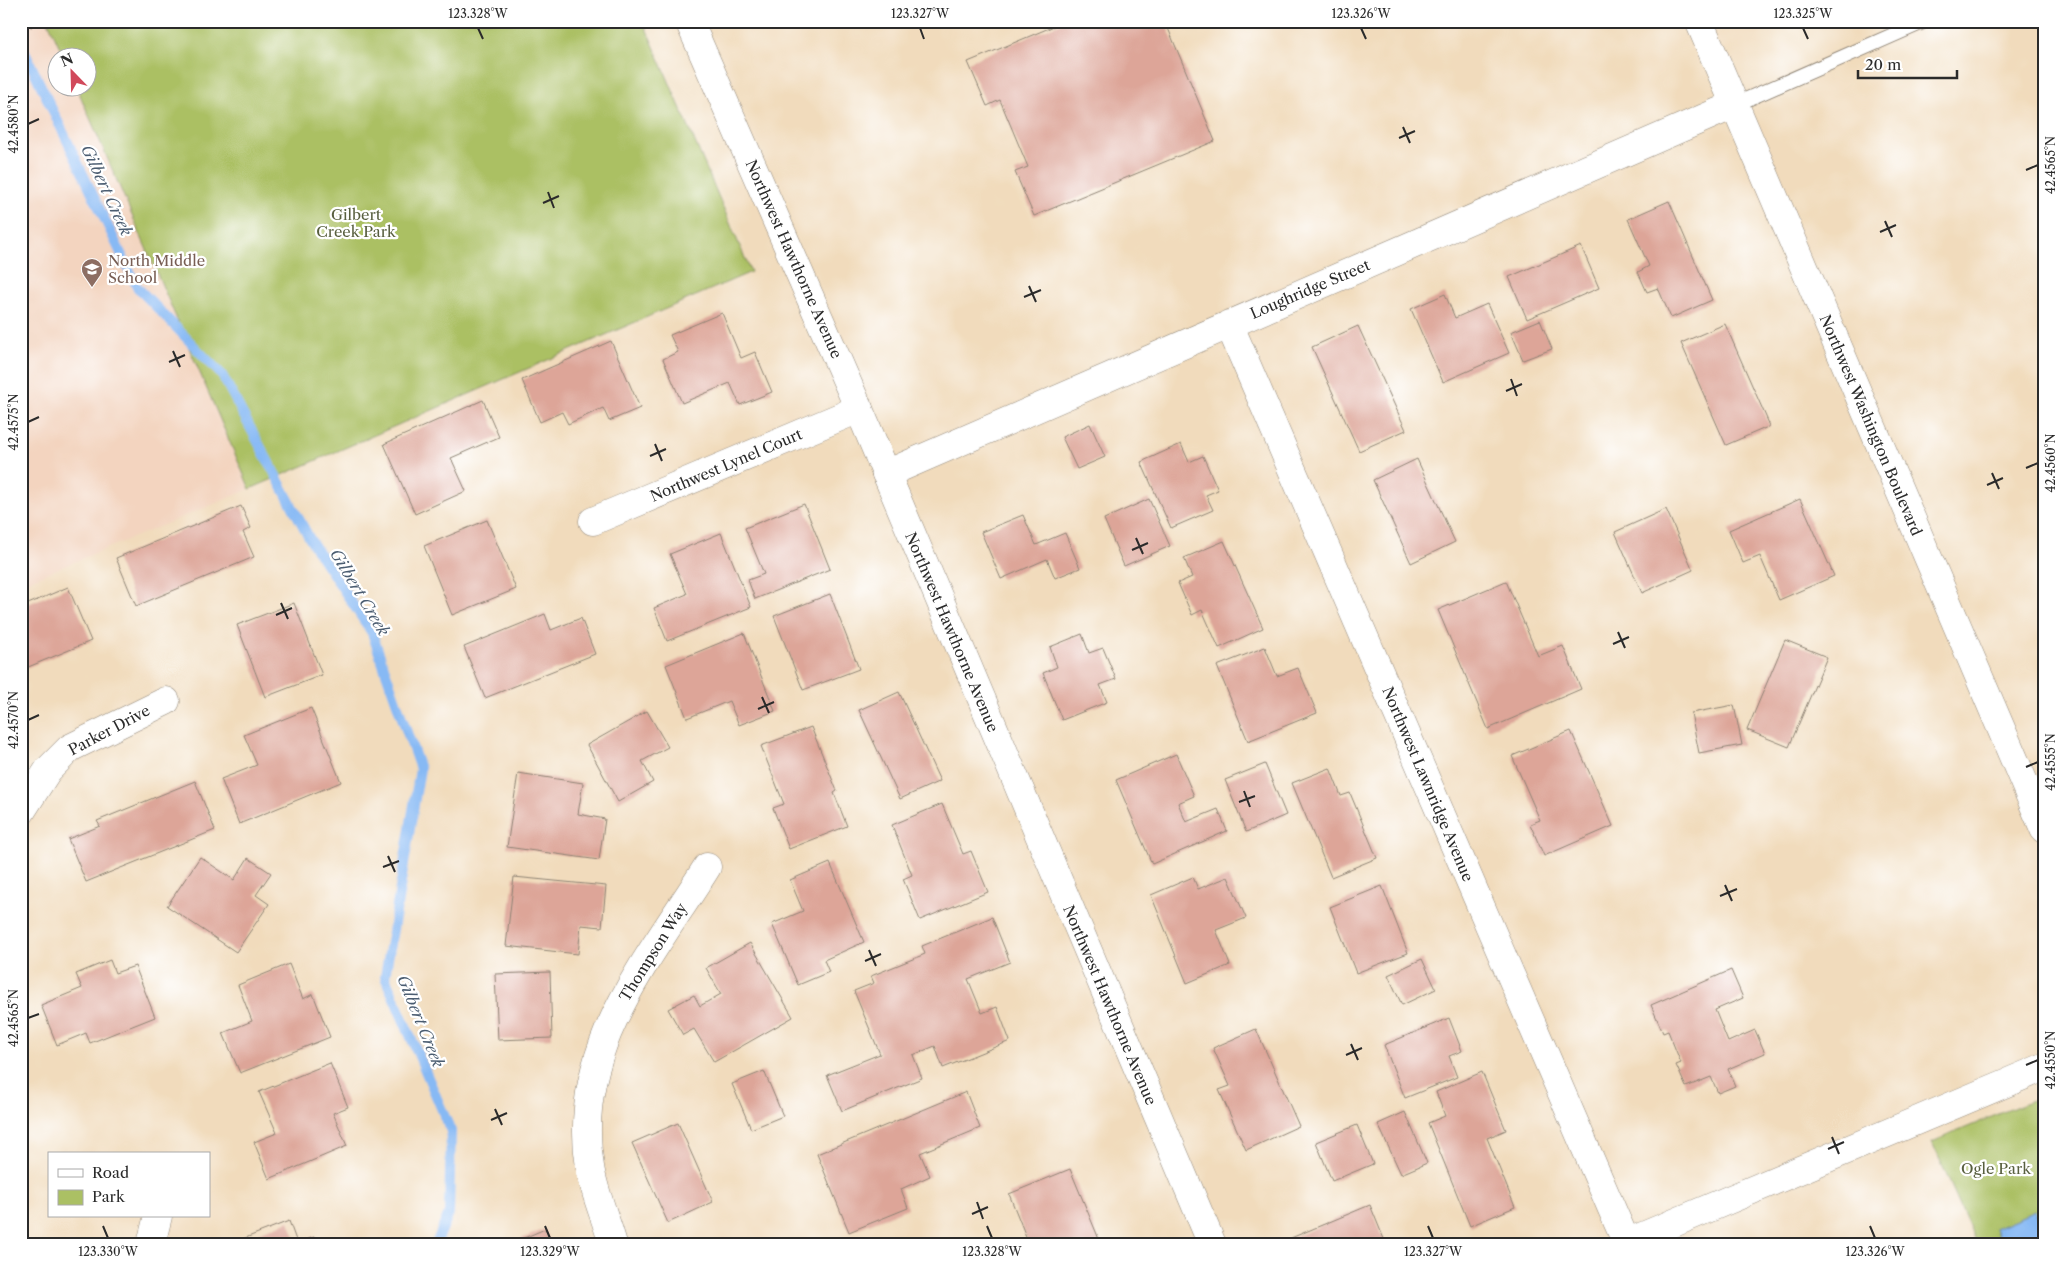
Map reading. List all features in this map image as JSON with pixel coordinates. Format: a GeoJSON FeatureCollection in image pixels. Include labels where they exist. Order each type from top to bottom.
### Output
{"type":"FeatureCollection","features":[{"type":"Feature","properties":{"kind":"street","name":"Northwest Hawthorne Avenue"},"geometry":{"type":"LineString","coordinates":[[690,21],[859,409],[1212,1244]]}},
{"type":"Feature","properties":{"kind":"street","name":"Northwest Washington Boulevard"},"geometry":{"type":"LineString","coordinates":[[1700,21],[1734,105],[2044,828]]}},
{"type":"Feature","properties":{"kind":"street","name":"Loughridge Street"},"geometry":{"type":"LineString","coordinates":[[886,474],[1734,105]]}},
{"type":"Feature","properties":{"kind":"street","name":"Northwest Lawnridge Avenue"},"geometry":{"type":"LineString","coordinates":[[1229,324],[1626,1243]]}},
{"type":"Feature","properties":{"kind":"street","name":"Northwest Lynel Court"},"geometry":{"type":"LineString","coordinates":[[593,521],[859,409]]}},
{"type":"Feature","properties":{"kind":"street","name":"Parker Drive"},"geometry":{"type":"LineString","coordinates":[[21,812],[48,770],[70,748],[166,701]]}},
{"type":"Feature","properties":{"kind":"street","name":"Thompson Way"},"geometry":{"type":"LineString","coordinates":[[614,1244],[590,1168],[587,1100],[599,1052],[624,994],[706,867]]}},
{"type":"Feature","properties":{"kind":"street"},"geometry":{"type":"LineString","coordinates":[[1626,1243],[2044,1067]]}},
{"type":"Feature","properties":{"kind":"street"},"geometry":{"type":"LineString","coordinates":[[152,1244],[158,1218]]}},
{"type":"Feature","properties":{"kind":"lane"},"geometry":{"type":"LineString","coordinates":[[1734,105],[1925,21]]}},
{"type":"Feature","properties":{"kind":"path"},"geometry":{"type":"LineString","coordinates":[[21,30],[44,21]]}},
{"type":"Feature","properties":{"kind":"shaded area","name":"North Middle School"},"geometry":{"type":"Polygon","coordinates":[[[21,21],[48,21],[60,48],[48,48],[48,98],[81,98],[250,489],[21,584],[21,21]]]}},
{"type":"Feature","properties":{"kind":"green space","name":"Gilbert Creek Park"},"geometry":{"type":"Polygon","coordinates":[[[48,21],[643,21],[751,272],[250,489],[81,98],[98,98],[98,48],[60,48],[48,21]]]}},
{"type":"Feature","properties":{"kind":"green space","name":"Ogle Park"},"geometry":{"type":"Polygon","coordinates":[[[2044,1095],[2044,1244],[1977,1244],[1932,1142],[2044,1095]]]}},
{"type":"Feature","properties":{"kind":"water"},"geometry":{"type":"Polygon","coordinates":[[[2035,1211],[2044,1232],[2044,1244],[2001,1244],[1995,1228],[2035,1211]]]}},
{"type":"Feature","properties":{"kind":"building"},"geometry":{"type":"Polygon","coordinates":[[[1066,21],[1165,21],[1215,141],[1034,216],[1015,172],[1028,167],[1000,100],[987,106],[968,62],[1066,21]]]}},
{"type":"Feature","properties":{"kind":"building"},"geometry":{"type":"Polygon","coordinates":[[[1669,201],[1712,300],[1671,318],[1658,288],[1647,292],[1638,272],[1649,266],[1628,219],[1669,201]]]}},
{"type":"Feature","properties":{"kind":"building"},"geometry":{"type":"Polygon","coordinates":[[[1581,246],[1599,288],[1527,319],[1509,277],[1581,246]]]}},
{"type":"Feature","properties":{"kind":"building"},"geometry":{"type":"Polygon","coordinates":[[[1445,294],[1455,318],[1487,304],[1509,353],[1443,382],[1411,309],[1445,294]]]}},
{"type":"Feature","properties":{"kind":"building"},"geometry":{"type":"Polygon","coordinates":[[[722,313],[741,358],[755,352],[772,392],[740,405],[730,383],[682,403],[663,359],[678,352],[670,335],[722,313]]]}},
{"type":"Feature","properties":{"kind":"building"},"geometry":{"type":"Polygon","coordinates":[[[1540,320],[1552,349],[1523,360],[1511,332],[1540,320]]]}},
{"type":"Feature","properties":{"kind":"building"},"geometry":{"type":"Polygon","coordinates":[[[1725,324],[1770,426],[1726,445],[1681,343],[1725,324]]]}},
{"type":"Feature","properties":{"kind":"building"},"geometry":{"type":"Polygon","coordinates":[[[1358,326],[1406,430],[1359,451],[1312,347],[1358,326]]]}},
{"type":"Feature","properties":{"kind":"building"},"geometry":{"type":"Polygon","coordinates":[[[611,341],[640,408],[609,421],[603,408],[568,424],[562,412],[540,422],[522,380],[611,341]]]}},
{"type":"Feature","properties":{"kind":"building"},"geometry":{"type":"Polygon","coordinates":[[[483,400],[499,437],[451,458],[466,491],[415,514],[384,444],[483,400]]]}},
{"type":"Feature","properties":{"kind":"building"},"geometry":{"type":"Polygon","coordinates":[[[1090,424],[1105,457],[1077,469],[1062,437],[1090,424]]]}},
{"type":"Feature","properties":{"kind":"building"},"geometry":{"type":"Polygon","coordinates":[[[1181,444],[1189,462],[1203,456],[1218,490],[1206,495],[1213,510],[1171,528],[1141,462],[1181,444]]]}},
{"type":"Feature","properties":{"kind":"building"},"geometry":{"type":"Polygon","coordinates":[[[1417,459],[1455,542],[1411,563],[1373,480],[1417,459]]]}},
{"type":"Feature","properties":{"kind":"building"},"geometry":{"type":"Polygon","coordinates":[[[1149,499],[1170,546],[1124,566],[1104,519],[1149,499]]]}},
{"type":"Feature","properties":{"kind":"building"},"geometry":{"type":"Polygon","coordinates":[[[1800,499],[1834,576],[1779,600],[1760,556],[1743,563],[1729,530],[1800,499]]]}},
{"type":"Feature","properties":{"kind":"building"},"geometry":{"type":"Polygon","coordinates":[[[804,504],[830,569],[755,599],[748,580],[764,574],[745,528],[804,504]]]}},
{"type":"Feature","properties":{"kind":"building"},"geometry":{"type":"Polygon","coordinates":[[[241,506],[251,528],[243,532],[254,557],[136,606],[116,558],[241,506]]]}},
{"type":"Feature","properties":{"kind":"building"},"geometry":{"type":"Polygon","coordinates":[[[1666,509],[1693,570],[1642,593],[1615,532],[1666,509]]]}},
{"type":"Feature","properties":{"kind":"building"},"geometry":{"type":"Polygon","coordinates":[[[1023,515],[1036,545],[1065,533],[1080,568],[1055,578],[1047,559],[1001,579],[981,532],[1023,515]]]}},
{"type":"Feature","properties":{"kind":"building"},"geometry":{"type":"Polygon","coordinates":[[[487,520],[516,589],[452,615],[424,546],[487,520]]]}},
{"type":"Feature","properties":{"kind":"building"},"geometry":{"type":"Polygon","coordinates":[[[721,533],[751,607],[667,641],[654,608],[687,594],[670,554],[721,533]]]}},
{"type":"Feature","properties":{"kind":"building"},"geometry":{"type":"Polygon","coordinates":[[[1224,541],[1263,628],[1219,648],[1202,610],[1192,615],[1178,583],[1192,577],[1184,558],[1224,541]]]}},
{"type":"Feature","properties":{"kind":"building"},"geometry":{"type":"Polygon","coordinates":[[[1506,581],[1538,656],[1563,646],[1581,689],[1488,729],[1438,610],[1506,581]]]}},
{"type":"Feature","properties":{"kind":"building"},"geometry":{"type":"Polygon","coordinates":[[[68,587],[91,641],[21,670],[21,607],[68,587]]]}},
{"type":"Feature","properties":{"kind":"building"},"geometry":{"type":"Polygon","coordinates":[[[830,594],[859,669],[803,690],[774,616],[830,594]]]}},
{"type":"Feature","properties":{"kind":"building"},"geometry":{"type":"Polygon","coordinates":[[[294,603],[322,675],[265,697],[237,625],[294,603]]]}},
{"type":"Feature","properties":{"kind":"building"},"geometry":{"type":"Polygon","coordinates":[[[545,614],[551,630],[581,618],[595,654],[485,698],[464,647],[545,614]]]}},
{"type":"Feature","properties":{"kind":"building"},"geometry":{"type":"Polygon","coordinates":[[[744,633],[775,711],[739,725],[729,701],[687,718],[666,665],[744,633]]]}},
{"type":"Feature","properties":{"kind":"building"},"geometry":{"type":"Polygon","coordinates":[[[1082,634],[1089,653],[1103,648],[1116,679],[1100,685],[1107,702],[1062,720],[1043,673],[1057,667],[1050,647],[1082,634]]]}},
{"type":"Feature","properties":{"kind":"building"},"geometry":{"type":"Polygon","coordinates":[[[1785,640],[1827,657],[1789,747],[1747,730],[1785,640]]]}},
{"type":"Feature","properties":{"kind":"building"},"geometry":{"type":"Polygon","coordinates":[[[1265,647],[1277,676],[1298,668],[1317,713],[1248,741],[1217,666],[1265,647]]]}},
{"type":"Feature","properties":{"kind":"building"},"geometry":{"type":"Polygon","coordinates":[[[899,692],[940,781],[900,799],[859,710],[899,692]]]}},
{"type":"Feature","properties":{"kind":"building"},"geometry":{"type":"Polygon","coordinates":[[[1734,705],[1742,745],[1699,753],[1691,713],[1734,705]]]}},
{"type":"Feature","properties":{"kind":"building"},"geometry":{"type":"Polygon","coordinates":[[[311,708],[341,782],[239,824],[221,779],[257,765],[244,735],[311,708]]]}},
{"type":"Feature","properties":{"kind":"building"},"geometry":{"type":"Polygon","coordinates":[[[647,711],[668,747],[642,761],[653,782],[618,802],[587,745],[647,711]]]}},
{"type":"Feature","properties":{"kind":"building"},"geometry":{"type":"Polygon","coordinates":[[[811,727],[837,791],[834,793],[847,826],[789,849],[773,808],[784,804],[761,746],[811,727]]]}},
{"type":"Feature","properties":{"kind":"building"},"geometry":{"type":"Polygon","coordinates":[[[1571,731],[1613,826],[1544,856],[1530,824],[1540,820],[1512,756],[1571,731]]]}},
{"type":"Feature","properties":{"kind":"building"},"geometry":{"type":"Polygon","coordinates":[[[1176,754],[1194,796],[1178,803],[1186,822],[1218,809],[1227,831],[1152,864],[1116,780],[1176,754]]]}},
{"type":"Feature","properties":{"kind":"building"},"geometry":{"type":"Polygon","coordinates":[[[1265,764],[1286,815],[1246,832],[1225,780],[1265,764]]]}},
{"type":"Feature","properties":{"kind":"building"},"geometry":{"type":"Polygon","coordinates":[[[1330,768],[1341,796],[1350,793],[1377,858],[1331,877],[1292,783],[1330,768]]]}},
{"type":"Feature","properties":{"kind":"building"},"geometry":{"type":"Polygon","coordinates":[[[518,773],[583,783],[578,814],[605,819],[599,860],[507,847],[518,773]]]}},
{"type":"Feature","properties":{"kind":"building"},"geometry":{"type":"Polygon","coordinates":[[[195,781],[215,830],[86,882],[68,839],[100,826],[97,821],[195,781]]]}},
{"type":"Feature","properties":{"kind":"building"},"geometry":{"type":"Polygon","coordinates":[[[942,804],[963,854],[971,851],[988,892],[920,920],[903,879],[912,875],[892,825],[942,804]]]}},
{"type":"Feature","properties":{"kind":"building"},"geometry":{"type":"Polygon","coordinates":[[[200,857],[234,880],[248,858],[271,873],[256,895],[269,904],[236,952],[167,906],[200,857]]]}},
{"type":"Feature","properties":{"kind":"building"},"geometry":{"type":"Polygon","coordinates":[[[830,863],[864,942],[824,960],[829,972],[798,985],[772,924],[803,911],[790,880],[830,863]]]}},
{"type":"Feature","properties":{"kind":"building"},"geometry":{"type":"Polygon","coordinates":[[[514,877],[606,886],[602,927],[581,925],[578,954],[506,946],[514,877]]]}},
{"type":"Feature","properties":{"kind":"building"},"geometry":{"type":"Polygon","coordinates":[[[1193,877],[1198,889],[1228,877],[1246,918],[1216,930],[1230,965],[1187,983],[1151,895],[1193,877]]]}},
{"type":"Feature","properties":{"kind":"building"},"geometry":{"type":"Polygon","coordinates":[[[1382,886],[1408,953],[1356,973],[1330,907],[1382,886]]]}},
{"type":"Feature","properties":{"kind":"building"},"geometry":{"type":"Polygon","coordinates":[[[992,917],[1010,962],[968,979],[982,1013],[997,1007],[1010,1041],[943,1068],[935,1046],[913,1055],[922,1078],[842,1111],[827,1075],[880,1054],[854,991],[874,983],[871,976],[925,954],[922,946],[992,917]]]}},
{"type":"Feature","properties":{"kind":"building"},"geometry":{"type":"Polygon","coordinates":[[[750,943],[793,1017],[714,1062],[694,1029],[683,1035],[668,1009],[694,995],[700,1006],[721,994],[706,968],[750,943]]]}},
{"type":"Feature","properties":{"kind":"building"},"geometry":{"type":"Polygon","coordinates":[[[1422,959],[1436,989],[1402,1005],[1388,975],[1422,959]]]}},
{"type":"Feature","properties":{"kind":"building"},"geometry":{"type":"Polygon","coordinates":[[[110,960],[115,973],[135,966],[155,1017],[90,1043],[86,1033],[57,1045],[41,1005],[82,988],[76,974],[110,960]]]}},
{"type":"Feature","properties":{"kind":"building"},"geometry":{"type":"Polygon","coordinates":[[[289,964],[303,999],[313,994],[330,1037],[240,1073],[223,1033],[252,1021],[238,985],[289,964]]]}},
{"type":"Feature","properties":{"kind":"building"},"geometry":{"type":"Polygon","coordinates":[[[1731,970],[1743,998],[1715,1010],[1728,1042],[1755,1030],[1765,1053],[1728,1069],[1735,1086],[1718,1093],[1711,1077],[1686,1087],[1676,1065],[1681,1063],[1668,1031],[1663,1033],[1651,1005],[1731,970]]]}},
{"type":"Feature","properties":{"kind":"building"},"geometry":{"type":"Polygon","coordinates":[[[550,972],[552,1038],[498,1040],[495,974],[550,972]]]}},
{"type":"Feature","properties":{"kind":"building"},"geometry":{"type":"Polygon","coordinates":[[[1449,1018],[1462,1051],[1449,1056],[1457,1077],[1405,1098],[1384,1045],[1449,1018]]]}},
{"type":"Feature","properties":{"kind":"building"},"geometry":{"type":"Polygon","coordinates":[[[1256,1029],[1299,1126],[1246,1150],[1219,1090],[1230,1086],[1213,1048],[1256,1029]]]}},
{"type":"Feature","properties":{"kind":"building"},"geometry":{"type":"Polygon","coordinates":[[[330,1063],[348,1107],[333,1113],[347,1146],[269,1179],[254,1142],[277,1133],[259,1092],[330,1063]]]}},
{"type":"Feature","properties":{"kind":"building"},"geometry":{"type":"Polygon","coordinates":[[[764,1071],[783,1116],[751,1129],[732,1084],[764,1071]]]}},
{"type":"Feature","properties":{"kind":"building"},"geometry":{"type":"Polygon","coordinates":[[[1482,1072],[1506,1130],[1487,1138],[1515,1207],[1470,1226],[1428,1123],[1445,1116],[1436,1092],[1482,1072]]]}},
{"type":"Feature","properties":{"kind":"building"},"geometry":{"type":"Polygon","coordinates":[[[966,1092],[980,1128],[920,1153],[930,1176],[901,1189],[908,1208],[849,1232],[817,1154],[966,1092]]]}},
{"type":"Feature","properties":{"kind":"building"},"geometry":{"type":"Polygon","coordinates":[[[1405,1112],[1427,1163],[1401,1174],[1378,1124],[1405,1112]]]}},
{"type":"Feature","properties":{"kind":"building"},"geometry":{"type":"Polygon","coordinates":[[[678,1123],[713,1202],[668,1223],[632,1143],[678,1123]]]}},
{"type":"Feature","properties":{"kind":"building"},"geometry":{"type":"Polygon","coordinates":[[[1357,1125],[1373,1164],[1332,1181],[1316,1142],[1357,1125]]]}},
{"type":"Feature","properties":{"kind":"building"},"geometry":{"type":"Polygon","coordinates":[[[1070,1169],[1101,1244],[1029,1244],[1009,1194],[1070,1169]]]}},
{"type":"Feature","properties":{"kind":"building"},"geometry":{"type":"Polygon","coordinates":[[[1370,1205],[1386,1244],[1294,1244],[1291,1238],[1370,1205]]]}},
{"type":"Feature","properties":{"kind":"building"},"geometry":{"type":"Polygon","coordinates":[[[289,1221],[297,1243],[314,1237],[316,1244],[230,1244],[289,1221]]]}},
{"type":"Feature","properties":{"kind":"building"},"geometry":{"type":"Polygon","coordinates":[[[545,1229],[551,1244],[510,1244],[545,1229]]]}},
{"type":"Feature","properties":{"kind":"waterway","name":"Gilbert Creek"},"geometry":{"type":"LineString","coordinates":[[21,44],[137,287],[222,375],[311,541],[372,633],[420,769],[385,977],[451,1131],[449,1213],[436,1244]]}},
{"type":"Feature","properties":{"kind":"place","name":"North Middle School"},"geometry":{"type":"Point","coordinates":[92,288]}}]}
